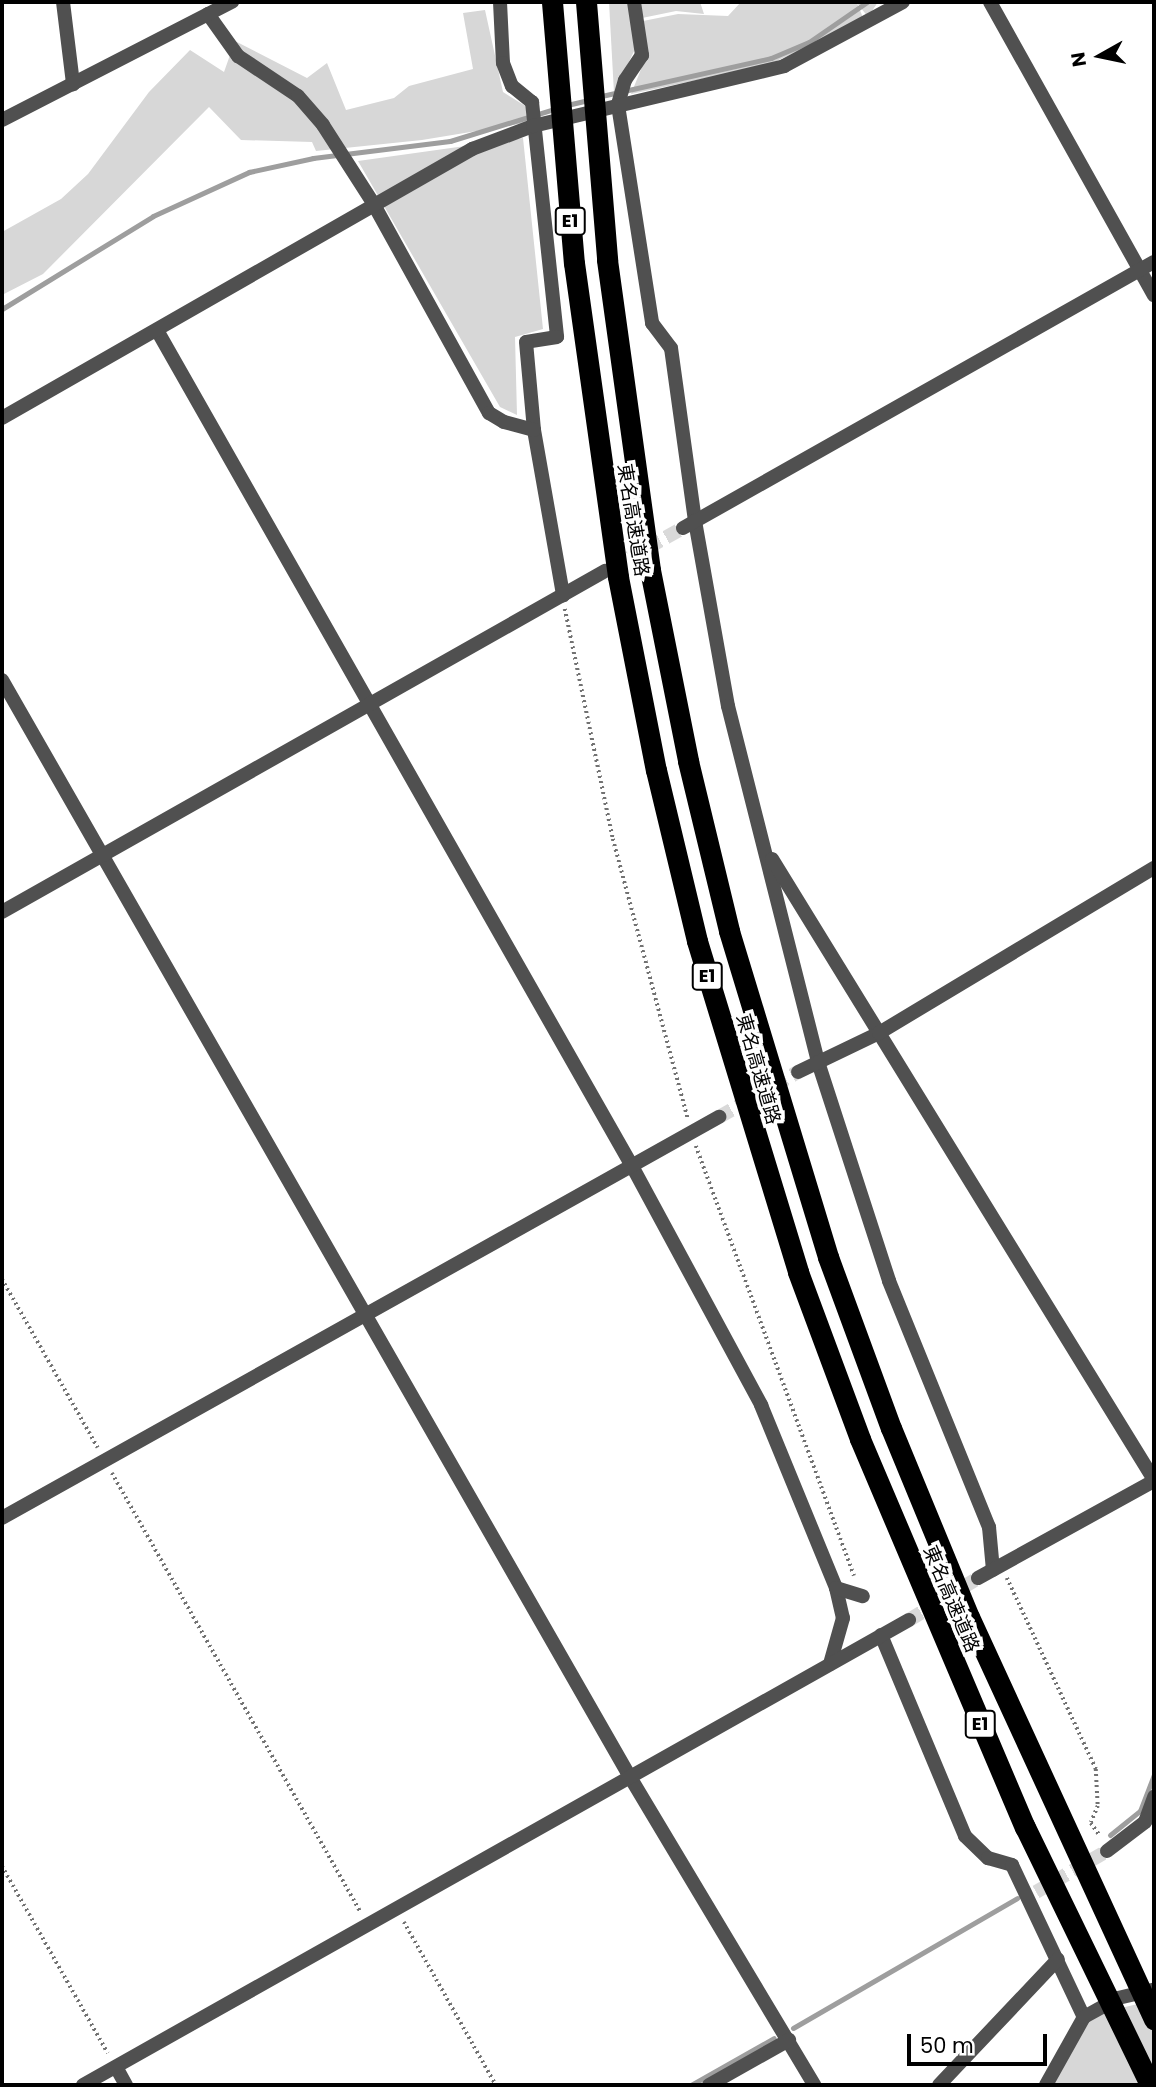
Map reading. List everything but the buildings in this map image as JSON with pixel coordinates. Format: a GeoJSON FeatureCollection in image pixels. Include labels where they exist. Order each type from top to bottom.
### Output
{"type":"FeatureCollection","features":[{"type":"Feature","properties":{"kind":"highway","name":"東名高速道路"},"geometry":{"type":"LineString","coordinates":[[552,2],[586,363],[621,590],[656,770],[697,941],[798,1272],[912,1566],[1024,1827],[1150,2085]]}},
{"type":"Feature","properties":{"kind":"highway","name":"東名高速道路"},"geometry":{"type":"LineString","coordinates":[[586,2],[618,358],[653,583],[688,761],[729,930],[828,1257],[940,1550],[1057,1812],[1153,2016]]}},
{"type":"Feature","properties":{"kind":"street"},"geometry":{"type":"LineString","coordinates":[[63,2],[73,83]]}},
{"type":"Feature","properties":{"kind":"street"},"geometry":{"type":"LineString","coordinates":[[2,120],[232,2]]}},
{"type":"Feature","properties":{"kind":"street"},"geometry":{"type":"LineString","coordinates":[[500,2],[503,64],[512,86],[532,102],[557,337],[526,342],[534,430],[562,595]]}},
{"type":"Feature","properties":{"kind":"street"},"geometry":{"type":"LineString","coordinates":[[634,2],[642,55],[625,80],[619,102],[652,323],[671,348],[689,524],[728,706],[818,1062],[889,1280],[989,1527],[997,1568]]}},
{"type":"Feature","properties":{"kind":"street"},"geometry":{"type":"LineString","coordinates":[[873,20],[886,2]]}},
{"type":"Feature","properties":{"kind":"street"},"geometry":{"type":"LineString","coordinates":[[2,418],[158,332],[373,203],[472,149],[533,126],[619,102],[784,66],[903,2]]}},
{"type":"Feature","properties":{"kind":"street"},"geometry":{"type":"LineString","coordinates":[[990,2],[1154,295]]}},
{"type":"Feature","properties":{"kind":"street"},"geometry":{"type":"LineString","coordinates":[[208,14],[238,56],[298,96],[323,125],[373,203],[489,412],[504,422],[534,430]]}},
{"type":"Feature","properties":{"kind":"street"},"geometry":{"type":"LineString","coordinates":[[689,524],[1154,262]]}},
{"type":"Feature","properties":{"kind":"street"},"geometry":{"type":"LineString","coordinates":[[158,332],[632,1166],[761,1405],[836,1588],[843,1618],[830,1664]]}},
{"type":"Feature","properties":{"kind":"street"},"geometry":{"type":"LineString","coordinates":[[2,912],[605,571]]}},
{"type":"Feature","properties":{"kind":"street"},"geometry":{"type":"LineString","coordinates":[[2,680],[629,1777],[814,2085]]}},
{"type":"Feature","properties":{"kind":"street"},"geometry":{"type":"LineString","coordinates":[[764,846],[1154,1480],[978,1578]]}},
{"type":"Feature","properties":{"kind":"street"},"geometry":{"type":"LineString","coordinates":[[798,1072],[879,1033],[1154,868]]}},
{"type":"Feature","properties":{"kind":"street"},"geometry":{"type":"LineString","coordinates":[[2,1518],[719,1117]]}},
{"type":"Feature","properties":{"kind":"street"},"geometry":{"type":"LineString","coordinates":[[836,1588],[863,1596]]}},
{"type":"Feature","properties":{"kind":"street"},"geometry":{"type":"LineString","coordinates":[[83,2085],[909,1620]]}},
{"type":"Feature","properties":{"kind":"street"},"geometry":{"type":"LineString","coordinates":[[881,1635],[965,1836],[988,1858],[1012,1865],[1033,1895],[1084,2017]]}},
{"type":"Feature","properties":{"kind":"street"},"geometry":{"type":"LineString","coordinates":[[1108,1850],[1146,1822],[1154,1797]]}},
{"type":"Feature","properties":{"kind":"street"},"geometry":{"type":"LineString","coordinates":[[939,2085],[1058,1959]]}},
{"type":"Feature","properties":{"kind":"street"},"geometry":{"type":"LineString","coordinates":[[1046,2085],[1084,2017],[1118,1998],[1154,1990]]}},
{"type":"Feature","properties":{"kind":"street"},"geometry":{"type":"LineString","coordinates":[[709,2085],[789,2040]]}},
{"type":"Feature","properties":{"kind":"street"},"geometry":{"type":"LineString","coordinates":[[116,2067],[126,2085]]}},
{"type":"Feature","properties":{"kind":"path"},"geometry":{"type":"LineString","coordinates":[[2,1279],[366,1922]]}},
{"type":"Feature","properties":{"kind":"path"},"geometry":{"type":"LineString","coordinates":[[997,1568],[1096,1769],[1098,1806],[1091,1823],[1108,1850]]}},
{"type":"Feature","properties":{"kind":"path"},"geometry":{"type":"LineString","coordinates":[[2,1866],[116,2067]]}},
{"type":"Feature","properties":{"kind":"path"},"geometry":{"type":"LineString","coordinates":[[397,1909],[496,2085]]}},
{"type":"Feature","properties":{"kind":"shaded area"},"geometry":{"type":"Polygon","coordinates":[[[609,2],[633,2],[636,47],[614,93],[609,2]]]}},
{"type":"Feature","properties":{"kind":"shaded area"},"geometry":{"type":"Polygon","coordinates":[[[641,2],[700,2],[704,14],[676,11],[642,18],[641,2]]]}},
{"type":"Feature","properties":{"kind":"shaded area"},"geometry":{"type":"Polygon","coordinates":[[[741,2],[878,2],[868,17],[857,3],[864,20],[768,65],[631,94],[646,57],[643,21],[678,14],[728,16],[741,2]]]}},
{"type":"Feature","properties":{"kind":"shaded area"},"geometry":{"type":"Polygon","coordinates":[[[485,10],[503,92],[527,107],[531,122],[422,140],[316,151],[312,142],[241,140],[209,107],[43,274],[2,295],[2,232],[61,199],[88,174],[149,92],[190,50],[224,72],[235,41],[307,78],[327,63],[346,110],[394,98],[409,86],[473,69],[463,13],[485,10]]]}},
{"type":"Feature","properties":{"kind":"shaded area"},"geometry":{"type":"Polygon","coordinates":[[[523,138],[543,329],[515,337],[517,415],[500,407],[358,161],[523,138]]]}},
{"type":"Feature","properties":{"kind":"shaded area"},"geometry":{"type":"Polygon","coordinates":[[[1154,2000],[1154,2085],[1050,2085],[1084,2017],[1154,2000]]]}},
{"type":"Feature","properties":{"kind":"waterway"},"geometry":{"type":"LineString","coordinates":[[597,97],[771,58],[809,42],[867,2]]}},
{"type":"Feature","properties":{"kind":"waterway"},"geometry":{"type":"LineString","coordinates":[[567,105],[588,100]]}},
{"type":"Feature","properties":{"kind":"waterway"},"geometry":{"type":"LineString","coordinates":[[2,309],[153,216],[249,172],[313,158],[450,141],[557,108]]}},
{"type":"Feature","properties":{"kind":"waterway"},"geometry":{"type":"LineString","coordinates":[[1110,1835],[1140,1811],[1154,1774]]}},
{"type":"Feature","properties":{"kind":"waterway"},"geometry":{"type":"LineString","coordinates":[[793,2028],[1017,1898]]}},
{"type":"Feature","properties":{"kind":"waterway"},"geometry":{"type":"LineString","coordinates":[[691,2085],[774,2038]]}},
{"type":"Feature","properties":{"kind":"tunnel"},"geometry":{"type":"LineString","coordinates":[[611,568],[683,528]]}},
{"type":"Feature","properties":{"kind":"tunnel"},"geometry":{"type":"LineString","coordinates":[[719,1117],[798,1072]]}},
{"type":"Feature","properties":{"kind":"tunnel"},"geometry":{"type":"LineString","coordinates":[[909,1620],[978,1578]]}},
{"type":"Feature","properties":{"kind":"tunnel"},"geometry":{"type":"LineString","coordinates":[[1036,1892],[1107,1851]]}}]}
